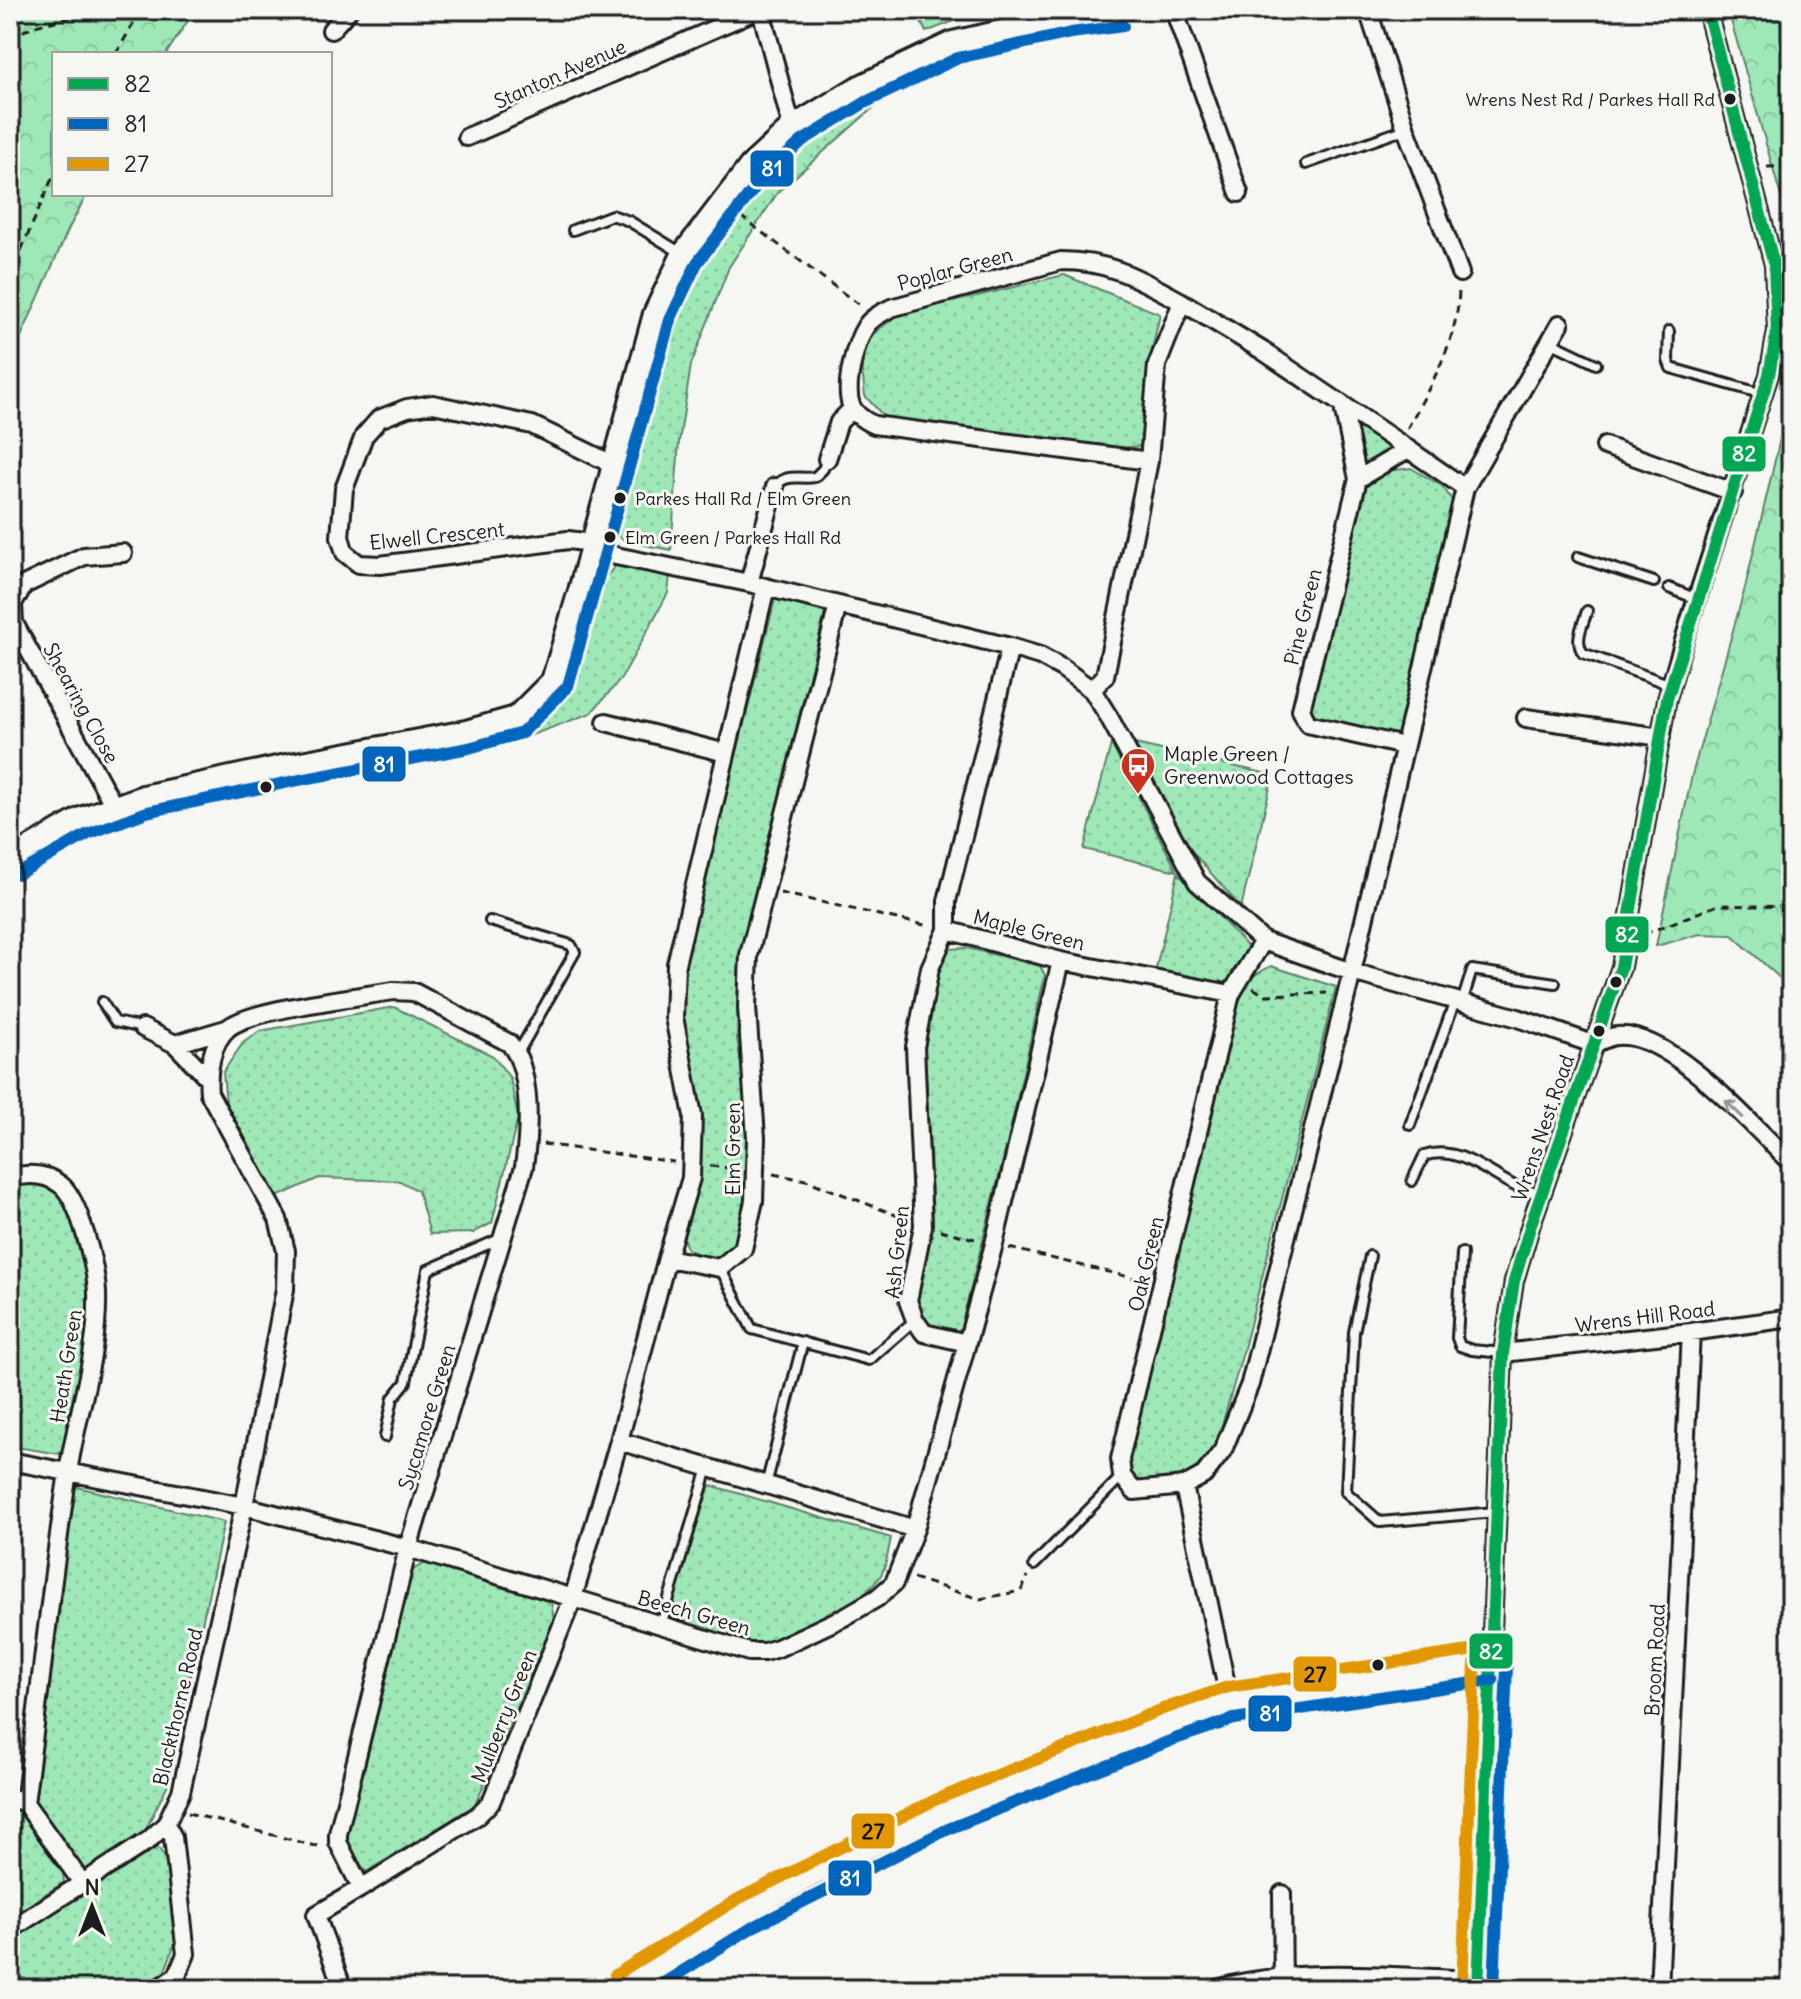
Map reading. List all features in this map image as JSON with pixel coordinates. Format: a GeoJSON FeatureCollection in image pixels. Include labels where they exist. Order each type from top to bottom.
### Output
{"type":"FeatureCollection","features":[{"type":"Feature","properties":{"kind":"street"},"geometry":{"type":"LineString","coordinates":[[331,30],[349,10]]}},
{"type":"Feature","properties":{"kind":"street"},"geometry":{"type":"LineString","coordinates":[[759,10],[792,128]]}},
{"type":"Feature","properties":{"kind":"street","name":"Stanton Avenue"},"geometry":{"type":"LineString","coordinates":[[467,137],[759,10]]}},
{"type":"Feature","properties":{"kind":"street"},"geometry":{"type":"LineString","coordinates":[[10,860],[81,819],[143,797],[466,732],[516,718],[553,681],[655,314],[683,255],[751,166],[792,128],[858,88],[953,43],[1068,17],[1121,10]]}},
{"type":"Feature","properties":{"kind":"street"},"geometry":{"type":"LineString","coordinates":[[1174,10],[1239,193]]}},
{"type":"Feature","properties":{"kind":"street"},"geometry":{"type":"LineString","coordinates":[[1368,10],[1406,129],[1460,273]]}},
{"type":"Feature","properties":{"kind":"street","name":"Wrens Nest Road"},"geometry":{"type":"LineString","coordinates":[[1478,1984],[1503,1353],[1514,1281],[1621,967],[1671,685],[1764,394],[1777,331],[1774,265],[1708,14]]}},
{"type":"Feature","properties":{"kind":"street","name":"Poplar Green"},"geometry":{"type":"LineString","coordinates":[[875,316],[910,301],[1061,261],[1110,266],[1182,302]]}},
{"type":"Feature","properties":{"kind":"street"},"geometry":{"type":"LineString","coordinates":[[1092,690],[1105,676],[1149,461],[1157,365],[1182,302],[1263,351],[1465,488]]}},
{"type":"Feature","properties":{"kind":"street"},"geometry":{"type":"LineString","coordinates":[[875,316],[866,326],[854,353],[849,393],[852,409],[865,421],[874,425],[1149,461]]}},
{"type":"Feature","properties":{"kind":"street"},"geometry":{"type":"LineString","coordinates":[[1122,1476],[1134,1491],[1184,1486],[1204,1475],[1223,1450],[1250,1384],[1352,972],[1465,488],[1560,324]]}},
{"type":"Feature","properties":{"kind":"street","name":"Elwell Crescent"},"geometry":{"type":"LineString","coordinates":[[592,547],[568,540],[380,565],[359,564],[345,553],[340,537],[344,489],[364,436],[379,419],[407,408],[433,404],[532,425],[614,465]]}},
{"type":"Feature","properties":{"kind":"street"},"geometry":{"type":"LineString","coordinates":[[1343,407],[1358,479],[1404,446]]}},
{"type":"Feature","properties":{"kind":"street"},"geometry":{"type":"LineString","coordinates":[[827,459],[839,422],[852,409]]}},
{"type":"Feature","properties":{"kind":"street"},"geometry":{"type":"LineString","coordinates":[[1605,446],[1733,492]]}},
{"type":"Feature","properties":{"kind":"street","name":"Pine Green"},"geometry":{"type":"LineString","coordinates":[[1358,479],[1301,710],[1308,724],[1404,746]]}},
{"type":"Feature","properties":{"kind":"street","name":"Elm Green"},"geometry":{"type":"LineString","coordinates":[[667,1258],[691,1178],[693,1116],[674,1017],[676,964],[726,753],[775,487]]}},
{"type":"Feature","properties":{"kind":"street"},"geometry":{"type":"LineString","coordinates":[[592,547],[1040,656],[1092,690],[1197,882],[1263,941],[1352,972],[1518,1018],[1593,1044],[1617,1036],[1651,1043],[1690,1067],[1791,1163]]}},
{"type":"Feature","properties":{"kind":"street","name":"Shearing Close"},"geometry":{"type":"LineString","coordinates":[[114,806],[14,623],[13,603],[24,585],[84,556],[123,553]]}},
{"type":"Feature","properties":{"kind":"street","name":"Elm Green"},"geometry":{"type":"LineString","coordinates":[[720,1268],[743,1249],[754,1201],[756,1138],[748,994],[749,955],[838,605]]}},
{"type":"Feature","properties":{"kind":"street","name":"Maple Green"},"geometry":{"type":"LineString","coordinates":[[1010,647],[947,901],[947,930],[1061,961],[1235,987]]}},
{"type":"Feature","properties":{"kind":"street"},"geometry":{"type":"LineString","coordinates":[[1526,718],[1661,737]]}},
{"type":"Feature","properties":{"kind":"street"},"geometry":{"type":"LineString","coordinates":[[606,722],[726,753]]}},
{"type":"Feature","properties":{"kind":"street","name":"Ash Green"},"geometry":{"type":"LineString","coordinates":[[947,930],[930,968],[915,1047],[923,1226],[908,1301],[924,1333],[967,1343]]}},
{"type":"Feature","properties":{"kind":"street"},"geometry":{"type":"LineString","coordinates":[[1235,987],[1263,941]]}},
{"type":"Feature","properties":{"kind":"street"},"geometry":{"type":"LineString","coordinates":[[967,1343],[994,1244],[1061,961]]}},
{"type":"Feature","properties":{"kind":"street","name":"Oak Green"},"geometry":{"type":"LineString","coordinates":[[1122,1476],[1120,1459],[1235,987]]}},
{"type":"Feature","properties":{"kind":"street"},"geometry":{"type":"LineString","coordinates":[[175,1044],[226,1029],[259,1015],[393,991],[414,992],[509,1043],[518,1053]]}},
{"type":"Feature","properties":{"kind":"street"},"geometry":{"type":"LineString","coordinates":[[143,1028],[175,1044],[208,1078]]}},
{"type":"Feature","properties":{"kind":"street"},"geometry":{"type":"LineString","coordinates":[[226,1029],[211,1061],[209,1093],[278,1219],[286,1251],[285,1289],[244,1506]]}},
{"type":"Feature","properties":{"kind":"street","name":"Sycamore Green"},"geometry":{"type":"LineString","coordinates":[[408,1548],[524,1167],[528,1141],[526,1095],[518,1053]]}},
{"type":"Feature","properties":{"kind":"street","name":"Heath Green"},"geometry":{"type":"LineString","coordinates":[[10,1178],[30,1173],[63,1186],[74,1202],[92,1256],[97,1292],[96,1325],[68,1471],[18,1800]]}},
{"type":"Feature","properties":{"kind":"street"},"geometry":{"type":"LineString","coordinates":[[10,1461],[244,1506],[408,1548],[573,1598],[619,1441],[667,1258],[720,1268]]}},
{"type":"Feature","properties":{"kind":"street","name":"Wrens Hill Road"},"geometry":{"type":"LineString","coordinates":[[1503,1353],[1791,1318]]}},
{"type":"Feature","properties":{"kind":"street","name":"Broom Road"},"geometry":{"type":"LineString","coordinates":[[1659,1989],[1691,1332]]}},
{"type":"Feature","properties":{"kind":"street","name":"Beech Green"},"geometry":{"type":"LineString","coordinates":[[573,1598],[749,1652],[764,1652],[844,1617],[877,1598],[894,1583],[915,1529],[967,1343]]}},
{"type":"Feature","properties":{"kind":"street"},"geometry":{"type":"LineString","coordinates":[[619,1441],[915,1529]]}},
{"type":"Feature","properties":{"kind":"street"},"geometry":{"type":"LineString","coordinates":[[1184,1486],[1230,1703]]}},
{"type":"Feature","properties":{"kind":"street","name":"Blackthorne Road"},"geometry":{"type":"LineString","coordinates":[[170,1816],[181,1792],[244,1506]]}},
{"type":"Feature","properties":{"kind":"street"},"geometry":{"type":"LineString","coordinates":[[361,1888],[338,1842],[408,1548]]}},
{"type":"Feature","properties":{"kind":"street","name":"Mulberry Green"},"geometry":{"type":"LineString","coordinates":[[343,1989],[316,1915],[477,1816],[491,1802],[573,1598]]}},
{"type":"Feature","properties":{"kind":"street"},"geometry":{"type":"LineString","coordinates":[[624,1989],[745,1913],[942,1814],[1169,1724],[1230,1703],[1491,1664]]}},
{"type":"Feature","properties":{"kind":"street"},"geometry":{"type":"LineString","coordinates":[[18,1800],[83,1884]]}},
{"type":"Feature","properties":{"kind":"street"},"geometry":{"type":"LineString","coordinates":[[10,1930],[149,1840],[170,1816]]}},
{"type":"Feature","properties":{"kind":"street"},"geometry":{"type":"LineString","coordinates":[[157,1989],[177,1976],[186,1954],[170,1816]]}},
{"type":"Feature","properties":{"kind":"street"},"geometry":{"type":"LineString","coordinates":[[1282,1894],[1284,1984]]}},
{"type":"Feature","properties":{"kind":"street"},"geometry":{"type":"LineString","coordinates":[[1216,1989],[1350,1976],[1478,1984]]}},
{"type":"Feature","properties":{"kind":"lane"},"geometry":{"type":"LineString","coordinates":[[1306,164],[1406,129]]}},
{"type":"Feature","properties":{"kind":"lane"},"geometry":{"type":"LineString","coordinates":[[573,230],[612,215],[629,221],[683,255]]}},
{"type":"Feature","properties":{"kind":"lane"},"geometry":{"type":"LineString","coordinates":[[1669,331],[1668,360],[1671,368],[1764,394]]}},
{"type":"Feature","properties":{"kind":"lane"},"geometry":{"type":"LineString","coordinates":[[1550,342],[1596,364]]}},
{"type":"Feature","properties":{"kind":"lane"},"geometry":{"type":"LineString","coordinates":[[775,487],[782,479],[815,477],[827,459]]}},
{"type":"Feature","properties":{"kind":"lane"},"geometry":{"type":"LineString","coordinates":[[1578,557],[1654,582]]}},
{"type":"Feature","properties":{"kind":"lane"},"geometry":{"type":"LineString","coordinates":[[1669,588],[1697,599]]}},
{"type":"Feature","properties":{"kind":"lane"},"geometry":{"type":"LineString","coordinates":[[1587,611],[1578,640],[1578,647],[1583,653],[1671,685]]}},
{"type":"Feature","properties":{"kind":"lane"},"geometry":{"type":"LineString","coordinates":[[490,921],[571,945],[575,952],[518,1053]]}},
{"type":"Feature","properties":{"kind":"lane"},"geometry":{"type":"LineString","coordinates":[[1410,1125],[1472,970],[1555,983]]}},
{"type":"Feature","properties":{"kind":"lane"},"geometry":{"type":"LineString","coordinates":[[102,1002],[115,1022],[143,1028]]}},
{"type":"Feature","properties":{"kind":"lane"},"geometry":{"type":"LineString","coordinates":[[1412,1181],[1424,1156],[1443,1152],[1487,1167],[1512,1185],[1541,1195]]}},
{"type":"Feature","properties":{"kind":"lane"},"geometry":{"type":"LineString","coordinates":[[385,1437],[393,1398],[406,1382],[428,1270],[503,1237]]}},
{"type":"Feature","properties":{"kind":"lane"},"geometry":{"type":"LineString","coordinates":[[1462,1253],[1457,1338],[1460,1346],[1503,1353]]}},
{"type":"Feature","properties":{"kind":"lane"},"geometry":{"type":"LineString","coordinates":[[1370,1256],[1354,1332],[1346,1492],[1380,1522],[1496,1512]]}},
{"type":"Feature","properties":{"kind":"lane"},"geometry":{"type":"LineString","coordinates":[[720,1268],[752,1329],[869,1360],[915,1320]]}},
{"type":"Feature","properties":{"kind":"lane"},"geometry":{"type":"LineString","coordinates":[[766,1485],[803,1342]]}},
{"type":"Feature","properties":{"kind":"lane"},"geometry":{"type":"LineString","coordinates":[[661,1625],[708,1468]]}},
{"type":"Feature","properties":{"kind":"lane"},"geometry":{"type":"LineString","coordinates":[[1034,1565],[1122,1476]]}},
{"type":"Feature","properties":{"kind":"path"},"geometry":{"type":"LineString","coordinates":[[10,37],[35,26],[99,10]]}},
{"type":"Feature","properties":{"kind":"path"},"geometry":{"type":"LineString","coordinates":[[117,52],[141,10]]}},
{"type":"Feature","properties":{"kind":"path"},"geometry":{"type":"LineString","coordinates":[[1750,168],[1791,166]]}},
{"type":"Feature","properties":{"kind":"path"},"geometry":{"type":"LineString","coordinates":[[10,276],[52,179]]}},
{"type":"Feature","properties":{"kind":"path"},"geometry":{"type":"LineString","coordinates":[[723,202],[875,316]]}},
{"type":"Feature","properties":{"kind":"path"},"geometry":{"type":"LineString","coordinates":[[1404,446],[1449,346],[1459,306],[1460,273]]}},
{"type":"Feature","properties":{"kind":"path"},"geometry":{"type":"LineString","coordinates":[[765,889],[947,930]]}},
{"type":"Feature","properties":{"kind":"path"},"geometry":{"type":"LineString","coordinates":[[1625,941],[1718,905],[1791,907]]}},
{"type":"Feature","properties":{"kind":"path"},"geometry":{"type":"LineString","coordinates":[[1235,987],[1264,995],[1346,995]]}},
{"type":"Feature","properties":{"kind":"path"},"geometry":{"type":"LineString","coordinates":[[528,1141],[755,1170],[806,1180],[923,1226],[1162,1284]]}},
{"type":"Feature","properties":{"kind":"path"},"geometry":{"type":"LineString","coordinates":[[898,1573],[980,1599],[1021,1591],[1034,1565]]}},
{"type":"Feature","properties":{"kind":"path"},"geometry":{"type":"LineString","coordinates":[[170,1816],[315,1846],[338,1842]]}},
{"type":"Feature","properties":{"kind":"green space"},"geometry":{"type":"Polygon","coordinates":[[[10,10],[195,10],[167,52],[52,52],[52,196],[86,196],[16,348],[10,368],[10,10]]]}},
{"type":"Feature","properties":{"kind":"green space"},"geometry":{"type":"Polygon","coordinates":[[[915,10],[959,10],[962,18],[926,32],[915,10]]]}},
{"type":"Feature","properties":{"kind":"green space"},"geometry":{"type":"Polygon","coordinates":[[[1728,10],[1791,10],[1791,232],[1728,10]]]}},
{"type":"Feature","properties":{"kind":"green space"},"geometry":{"type":"Polygon","coordinates":[[[882,100],[778,192],[729,267],[691,365],[679,442],[671,550],[629,542],[618,536],[614,524],[641,408],[668,313],[701,246],[743,189],[848,106],[882,100]]]}},
{"type":"Feature","properties":{"kind":"green space"},"geometry":{"type":"Polygon","coordinates":[[[1064,275],[1160,314],[1150,359],[1142,446],[1121,448],[889,422],[865,396],[861,360],[870,336],[898,315],[1064,275]]]}},
{"type":"Feature","properties":{"kind":"green space"},"geometry":{"type":"Polygon","coordinates":[[[1791,392],[1791,988],[1732,935],[1700,934],[1656,946],[1692,775],[1745,588],[1791,392]]]}},
{"type":"Feature","properties":{"kind":"green space"},"geometry":{"type":"Polygon","coordinates":[[[1356,419],[1396,450],[1364,466],[1356,419]]]}},
{"type":"Feature","properties":{"kind":"green space"},"geometry":{"type":"Polygon","coordinates":[[[1411,468],[1442,486],[1455,504],[1397,735],[1385,736],[1316,721],[1308,712],[1361,491],[1387,471],[1411,468]]]}},
{"type":"Feature","properties":{"kind":"green space"},"geometry":{"type":"Polygon","coordinates":[[[616,565],[670,575],[668,593],[621,679],[591,713],[524,738],[533,720],[563,691],[583,658],[601,583],[616,565]]]}},
{"type":"Feature","properties":{"kind":"green space"},"geometry":{"type":"Polygon","coordinates":[[[775,599],[825,612],[738,972],[737,1038],[746,1096],[751,1168],[744,1219],[736,1246],[724,1255],[707,1258],[687,1249],[683,1237],[700,1176],[696,1113],[682,1029],[683,968],[775,599]]]}},
{"type":"Feature","properties":{"kind":"green space"},"geometry":{"type":"Polygon","coordinates":[[[1111,744],[1177,871],[1084,849],[1111,744]]]}},
{"type":"Feature","properties":{"kind":"green space"},"geometry":{"type":"Polygon","coordinates":[[[1135,744],[1273,775],[1241,908],[1189,848],[1135,744]]]}},
{"type":"Feature","properties":{"kind":"green space"},"geometry":{"type":"Polygon","coordinates":[[[1178,873],[1247,946],[1241,968],[1224,990],[1155,973],[1178,873]]]}},
{"type":"Feature","properties":{"kind":"green space"},"geometry":{"type":"Polygon","coordinates":[[[967,948],[1040,966],[1045,975],[959,1335],[931,1328],[917,1304],[933,1220],[925,1048],[934,977],[948,949],[967,948]]]}},
{"type":"Feature","properties":{"kind":"green space"},"geometry":{"type":"Polygon","coordinates":[[[1271,966],[1336,987],[1216,1446],[1187,1478],[1148,1484],[1133,1477],[1127,1464],[1234,1009],[1253,976],[1271,966]]]}},
{"type":"Feature","properties":{"kind":"green space"},"geometry":{"type":"Polygon","coordinates":[[[394,1007],[493,1056],[510,1078],[518,1117],[492,1223],[473,1233],[430,1234],[418,1191],[400,1181],[319,1178],[277,1197],[226,1103],[223,1072],[243,1043],[260,1031],[394,1007]]]}},
{"type":"Feature","properties":{"kind":"green space"},"geometry":{"type":"Polygon","coordinates":[[[28,1181],[53,1188],[68,1210],[89,1285],[90,1324],[69,1437],[59,1454],[10,1446],[10,1188],[28,1181]]]}},
{"type":"Feature","properties":{"kind":"green space"},"geometry":{"type":"Polygon","coordinates":[[[710,1485],[891,1538],[881,1575],[845,1606],[763,1647],[667,1618],[710,1485]]]}},
{"type":"Feature","properties":{"kind":"green space"},"geometry":{"type":"Polygon","coordinates":[[[73,1486],[224,1522],[167,1786],[144,1833],[83,1872],[35,1801],[73,1486]]]}},
{"type":"Feature","properties":{"kind":"green space"},"geometry":{"type":"Polygon","coordinates":[[[425,1563],[551,1602],[554,1620],[475,1805],[366,1872],[346,1843],[413,1570],[425,1563]]]}},
{"type":"Feature","properties":{"kind":"green space"},"geometry":{"type":"Polygon","coordinates":[[[14,1806],[62,1865],[64,1882],[10,1917],[10,1815],[14,1806]]]}},
{"type":"Feature","properties":{"kind":"green space"},"geometry":{"type":"Polygon","coordinates":[[[158,1847],[170,1866],[176,1941],[164,1973],[140,1989],[10,1989],[10,1941],[158,1847]]]}},
{"type":"Feature","properties":{"kind":"transit line","name":"82"},"geometry":{"type":"LineString","coordinates":[[1478,1989],[1503,1353],[1514,1281],[1621,967],[1667,699],[1769,375],[1777,331],[1774,265],[1710,22],[1704,10]]}},
{"type":"Feature","properties":{"kind":"transit line","name":"81"},"geometry":{"type":"LineString","coordinates":[[18,874],[88,834],[147,812],[469,748],[522,733],[568,686],[670,320],[697,263],[763,177],[802,141],[866,102],[958,58],[1071,33],[1123,26]]}},
{"type":"Feature","properties":{"kind":"transit line","name":"27"},"geometry":{"type":"LineString","coordinates":[[615,1975],[738,1899],[935,1800],[1163,1709],[1228,1687],[1489,1648]]}},
{"type":"Feature","properties":{"kind":"transit line","name":"27"},"geometry":{"type":"LineString","coordinates":[[1462,1988],[1475,1663]]}},
{"type":"Feature","properties":{"kind":"transit line","name":"81"},"geometry":{"type":"LineString","coordinates":[[1494,1989],[1507,1665]]}},
{"type":"Feature","properties":{"kind":"transit line","name":"81"},"geometry":{"type":"LineString","coordinates":[[654,1989],[753,1927],[948,1829],[1175,1739],[1234,1719],[1493,1680]]}},
{"type":"Feature","properties":{"kind":"place","name":"Wrens Nest Rd / Parkes Hall Rd"},"geometry":{"type":"Point","coordinates":[1730,99]}},
{"type":"Feature","properties":{"kind":"place","name":"Parkes Hall Rd / Elm Green"},"geometry":{"type":"Point","coordinates":[620,498]}},
{"type":"Feature","properties":{"kind":"place","name":"Elm Green / Parkes Hall Rd"},"geometry":{"type":"Point","coordinates":[610,537]}},
{"type":"Feature","properties":{"kind":"place","name":"Maple Green / Greenwood Cottages"},"geometry":{"type":"Point","coordinates":[1138,796]}}]}
